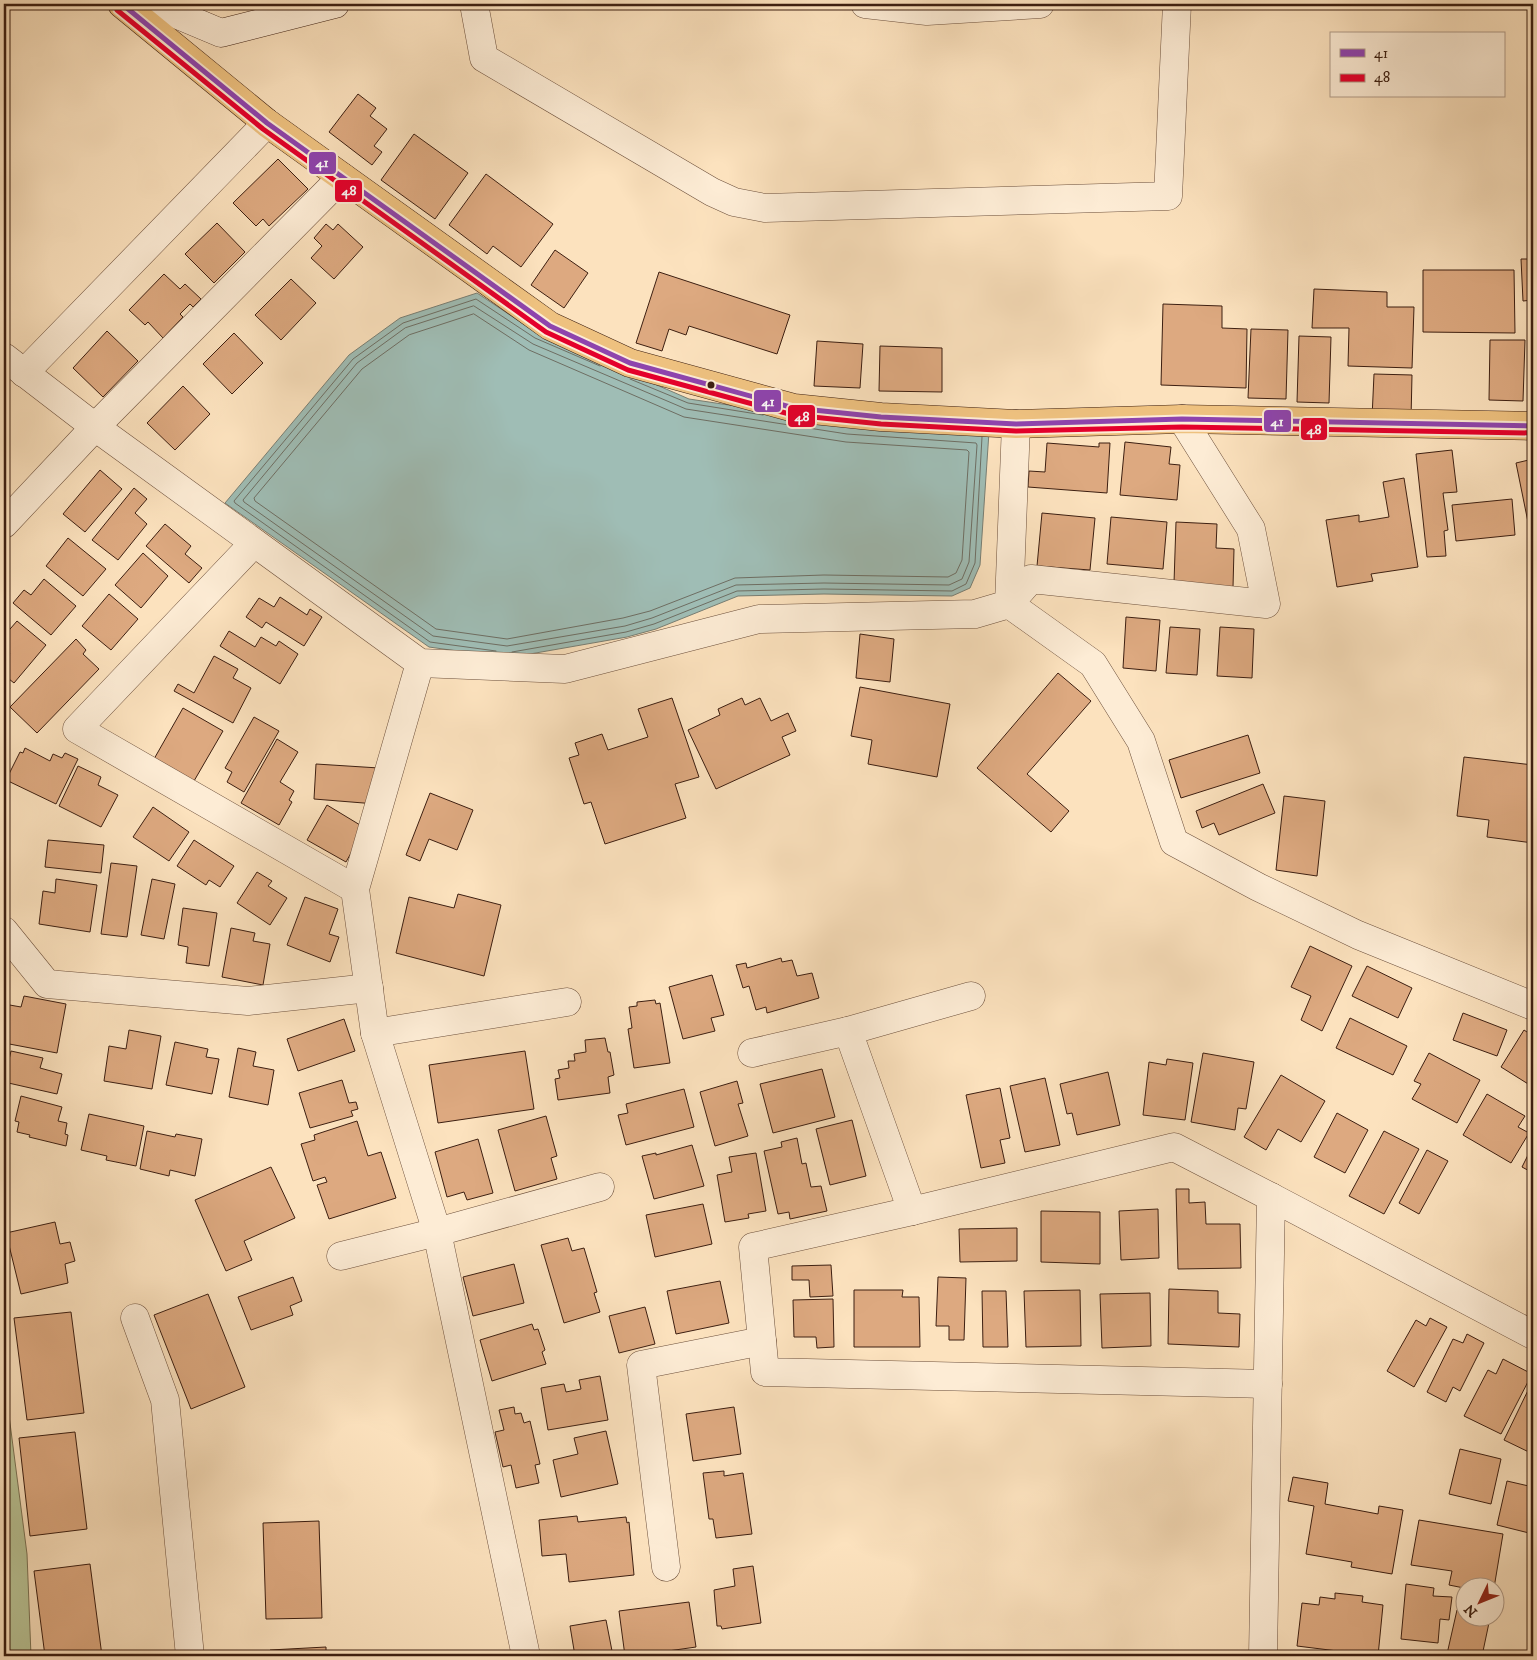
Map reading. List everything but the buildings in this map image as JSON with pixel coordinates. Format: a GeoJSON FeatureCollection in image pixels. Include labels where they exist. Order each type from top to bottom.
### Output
{"type":"FeatureCollection","features":[{"type":"Feature","properties":{"kind":"highway"},"geometry":{"type":"LineString","coordinates":[[122,4],[267,123],[550,326],[630,363],[794,408],[881,417],[1016,424],[1182,419],[1533,426]]}},
{"type":"Feature","properties":{"kind":"street"},"geometry":{"type":"LineString","coordinates":[[152,4],[221,33],[335,4]]}},
{"type":"Feature","properties":{"kind":"street"},"geometry":{"type":"LineString","coordinates":[[474,4],[484,58],[712,192],[734,202],[765,208],[1168,196],[1177,4]]}},
{"type":"Feature","properties":{"kind":"street"},"geometry":{"type":"LineString","coordinates":[[865,4],[927,10],[1040,4]]}},
{"type":"Feature","properties":{"kind":"street"},"geometry":{"type":"LineString","coordinates":[[267,123],[14,365],[95,427],[420,663],[566,669],[759,619],[975,614],[1009,604],[1031,579],[1266,604],[1250,529],[1182,419]]}},
{"type":"Feature","properties":{"kind":"street"},"geometry":{"type":"LineString","coordinates":[[4,524],[95,427],[342,177]]}},
{"type":"Feature","properties":{"kind":"street"},"geometry":{"type":"LineString","coordinates":[[1009,604],[1016,424]]}},
{"type":"Feature","properties":{"kind":"street"},"geometry":{"type":"LineString","coordinates":[[254,543],[77,729],[355,889]]}},
{"type":"Feature","properties":{"kind":"street"},"geometry":{"type":"LineString","coordinates":[[1009,604],[1094,664],[1141,740],[1174,842],[1258,887],[1358,935],[1533,1006]]}},
{"type":"Feature","properties":{"kind":"street"},"geometry":{"type":"LineString","coordinates":[[420,663],[355,889],[375,1033],[437,1232],[526,1656]]}},
{"type":"Feature","properties":{"kind":"street"},"geometry":{"type":"LineString","coordinates":[[4,931],[47,984],[248,1002],[369,988]]}},
{"type":"Feature","properties":{"kind":"street"},"geometry":{"type":"LineString","coordinates":[[752,1053],[848,1031],[971,996]]}},
{"type":"Feature","properties":{"kind":"street"},"geometry":{"type":"LineString","coordinates":[[375,1033],[567,1002]]}},
{"type":"Feature","properties":{"kind":"street"},"geometry":{"type":"LineString","coordinates":[[848,1031],[912,1211]]}},
{"type":"Feature","properties":{"kind":"street"},"geometry":{"type":"LineString","coordinates":[[1268,1384],[765,1372],[753,1247],[912,1211],[1174,1147],[1533,1335]]}},
{"type":"Feature","properties":{"kind":"street"},"geometry":{"type":"LineString","coordinates":[[341,1256],[437,1232],[600,1187]]}},
{"type":"Feature","properties":{"kind":"street"},"geometry":{"type":"LineString","coordinates":[[1263,1656],[1271,1197]]}},
{"type":"Feature","properties":{"kind":"street"},"geometry":{"type":"LineString","coordinates":[[135,1318],[165,1400],[190,1656]]}},
{"type":"Feature","properties":{"kind":"street"},"geometry":{"type":"LineString","coordinates":[[666,1567],[641,1364],[762,1341]]}},
{"type":"Feature","properties":{"kind":"green space"},"geometry":{"type":"Polygon","coordinates":[[[4,1377],[27,1554],[31,1656],[4,1656],[4,1377]]]}},
{"type":"Feature","properties":{"kind":"water"},"geometry":{"type":"Polygon","coordinates":[[[477,293],[537,333],[689,399],[848,423],[989,432],[980,565],[970,588],[952,596],[824,594],[738,596],[656,629],[627,637],[507,658],[429,647],[225,503],[349,355],[400,318],[477,293]]]}},
{"type":"Feature","properties":{"kind":"transit line","name":"41"},"geometry":{"type":"LineString","coordinates":[[122,4],[267,123],[550,326],[630,363],[794,408],[881,417],[1016,424],[1182,419],[1533,426]]}},
{"type":"Feature","properties":{"kind":"transit line","name":"48"},"geometry":{"type":"LineString","coordinates":[[117,10],[263,129],[546,332],[628,370],[793,415],[881,424],[1016,431],[1182,427],[1533,433]]}}]}
